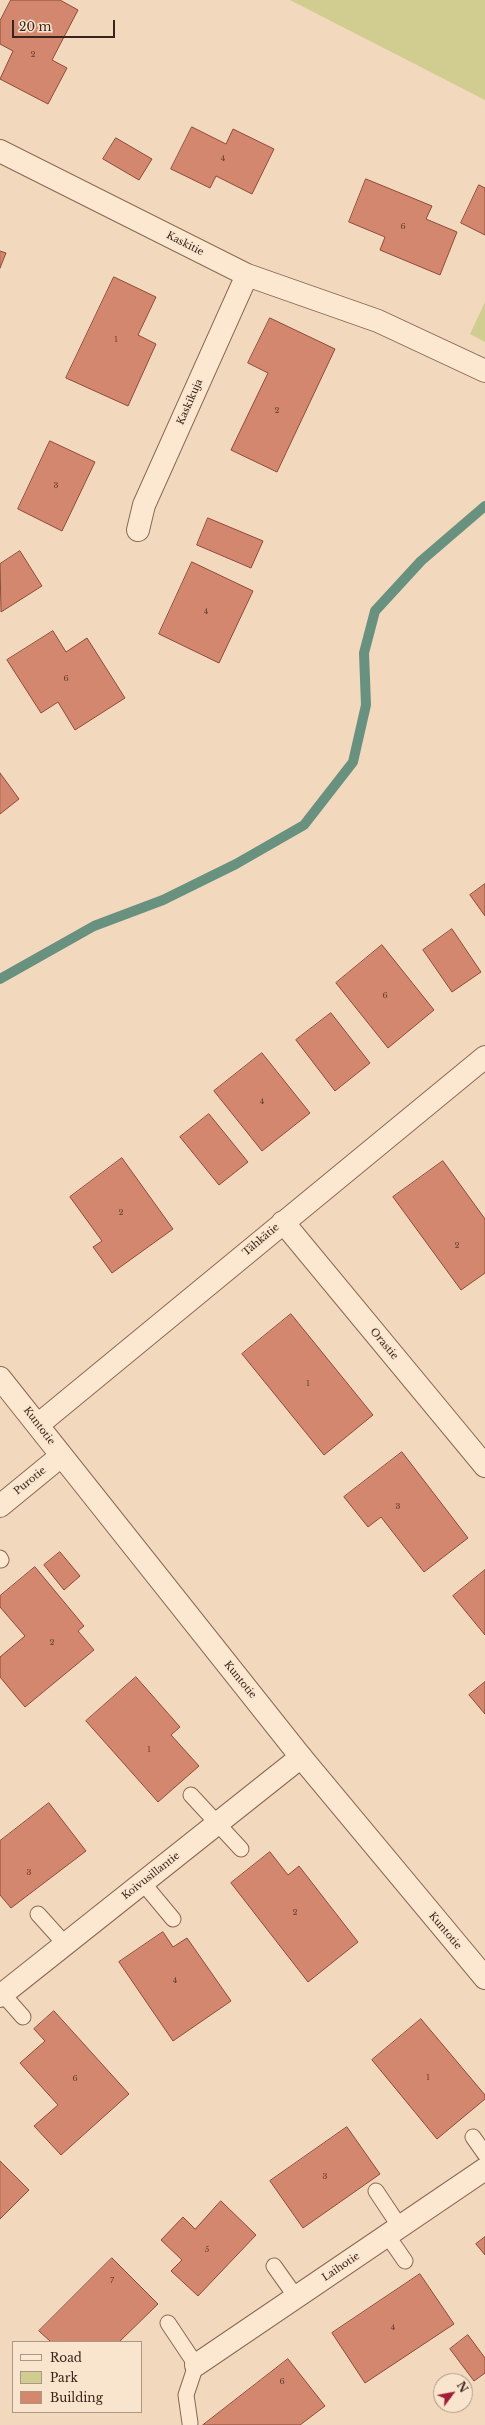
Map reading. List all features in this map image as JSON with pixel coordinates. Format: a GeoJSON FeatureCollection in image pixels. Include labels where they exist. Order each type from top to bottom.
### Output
{"type":"FeatureCollection","features":[{"type":"Feature","properties":{"kind":"street","name":"Kaskitie"},"geometry":{"type":"LineString","coordinates":[[0,151],[247,275],[378,321],[485,371]]}},
{"type":"Feature","properties":{"kind":"street","name":"Kaskikuja"},"geometry":{"type":"LineString","coordinates":[[138,530],[144,505],[247,275]]}},
{"type":"Feature","properties":{"kind":"street","name":"Tähkätie"},"geometry":{"type":"LineString","coordinates":[[39,1424],[485,1057]]}},
{"type":"Feature","properties":{"kind":"street","name":"Orastie"},"geometry":{"type":"LineString","coordinates":[[283,1222],[485,1466]]}},
{"type":"Feature","properties":{"kind":"street","name":"Kuntotie"},"geometry":{"type":"LineString","coordinates":[[0,1378],[39,1424],[61,1456],[301,1757],[485,1978]]}},
{"type":"Feature","properties":{"kind":"street","name":"Purotie"},"geometry":{"type":"LineString","coordinates":[[0,1506],[61,1456]]}},
{"type":"Feature","properties":{"kind":"street","name":"Koivusillantie"},"geometry":{"type":"LineString","coordinates":[[1,1993],[143,1883],[301,1757]]}},
{"type":"Feature","properties":{"kind":"street","name":"Laihotie"},"geometry":{"type":"LineString","coordinates":[[196,2365],[485,2169]]}},
{"type":"Feature","properties":{"kind":"lane"},"geometry":{"type":"LineString","coordinates":[[191,1795],[241,1849]]}},
{"type":"Feature","properties":{"kind":"lane"},"geometry":{"type":"LineString","coordinates":[[143,1883],[173,1919]]}},
{"type":"Feature","properties":{"kind":"lane"},"geometry":{"type":"LineString","coordinates":[[38,1914],[65,1944]]}},
{"type":"Feature","properties":{"kind":"lane"},"geometry":{"type":"LineString","coordinates":[[1,1993],[23,2017]]}},
{"type":"Feature","properties":{"kind":"lane"},"geometry":{"type":"LineString","coordinates":[[473,2137],[485,2154]]}},
{"type":"Feature","properties":{"kind":"lane"},"geometry":{"type":"LineString","coordinates":[[376,2191],[394,2231],[405,2261]]}},
{"type":"Feature","properties":{"kind":"lane"},"geometry":{"type":"LineString","coordinates":[[274,2266],[296,2297]]}},
{"type":"Feature","properties":{"kind":"lane"},"geometry":{"type":"LineString","coordinates":[[168,2323],[196,2365],[186,2395],[190,2423]]}},
{"type":"Feature","properties":{"kind":"green space"},"geometry":{"type":"Polygon","coordinates":[[[290,0],[485,0],[485,100],[290,0]]]}},
{"type":"Feature","properties":{"kind":"green space"},"geometry":{"type":"Polygon","coordinates":[[[485,302],[485,342],[470,334],[485,302]]]}},
{"type":"Feature","properties":{"kind":"building"},"geometry":{"type":"Polygon","coordinates":[[[11,0],[60,0],[78,10],[52,60],[67,68],[48,104],[0,79],[13,51],[0,44],[0,21],[11,0]]]}},
{"type":"Feature","properties":{"kind":"building"},"geometry":{"type":"Polygon","coordinates":[[[192,127],[226,144],[233,129],[274,149],[252,194],[216,176],[210,188],[171,169],[192,127]]]}},
{"type":"Feature","properties":{"kind":"building"},"geometry":{"type":"Polygon","coordinates":[[[116,138],[152,159],[139,180],[103,159],[116,138]]]}},
{"type":"Feature","properties":{"kind":"building"},"geometry":{"type":"Polygon","coordinates":[[[366,179],[432,206],[426,219],[457,232],[440,275],[380,250],[385,237],[349,222],[366,179]]]}},
{"type":"Feature","properties":{"kind":"building"},"geometry":{"type":"Polygon","coordinates":[[[479,185],[485,188],[485,235],[461,223],[479,185]]]}},
{"type":"Feature","properties":{"kind":"building"},"geometry":{"type":"Polygon","coordinates":[[[0,251],[6,253],[0,268],[0,251]]]}},
{"type":"Feature","properties":{"kind":"building"},"geometry":{"type":"Polygon","coordinates":[[[114,277],[156,297],[138,335],[156,344],[128,406],[66,378],[114,277]]]}},
{"type":"Feature","properties":{"kind":"building"},"geometry":{"type":"Polygon","coordinates":[[[270,318],[335,349],[277,472],[231,450],[268,373],[248,363],[270,318]]]}},
{"type":"Feature","properties":{"kind":"building"},"geometry":{"type":"Polygon","coordinates":[[[50,441],[95,462],[62,531],[18,509],[50,441]]]}},
{"type":"Feature","properties":{"kind":"building"},"geometry":{"type":"Polygon","coordinates":[[[208,518],[263,541],[251,568],[197,545],[208,518]]]}},
{"type":"Feature","properties":{"kind":"building"},"geometry":{"type":"Polygon","coordinates":[[[20,551],[42,586],[1,612],[0,564],[20,551]]]}},
{"type":"Feature","properties":{"kind":"building"},"geometry":{"type":"Polygon","coordinates":[[[192,562],[253,591],[219,663],[159,634],[192,562]]]}},
{"type":"Feature","properties":{"kind":"building"},"geometry":{"type":"Polygon","coordinates":[[[53,631],[66,652],[87,638],[125,698],[75,730],[58,702],[41,713],[7,660],[53,631]]]}},
{"type":"Feature","properties":{"kind":"building"},"geometry":{"type":"Polygon","coordinates":[[[0,773],[19,799],[0,814],[0,773]]]}},
{"type":"Feature","properties":{"kind":"building"},"geometry":{"type":"Polygon","coordinates":[[[485,884],[485,916],[470,895],[485,884]]]}},
{"type":"Feature","properties":{"kind":"building"},"geometry":{"type":"Polygon","coordinates":[[[452,929],[481,972],[452,992],[423,950],[452,929]]]}},
{"type":"Feature","properties":{"kind":"building"},"geometry":{"type":"Polygon","coordinates":[[[382,945],[434,1010],[388,1048],[336,983],[382,945]]]}},
{"type":"Feature","properties":{"kind":"building"},"geometry":{"type":"Polygon","coordinates":[[[331,1013],[370,1063],[335,1091],[296,1040],[331,1013]]]}},
{"type":"Feature","properties":{"kind":"building"},"geometry":{"type":"Polygon","coordinates":[[[262,1053],[310,1113],[262,1151],[214,1091],[262,1053]]]}},
{"type":"Feature","properties":{"kind":"building"},"geometry":{"type":"Polygon","coordinates":[[[209,1114],[248,1162],[219,1185],[180,1137],[209,1114]]]}},
{"type":"Feature","properties":{"kind":"building"},"geometry":{"type":"Polygon","coordinates":[[[122,1158],[173,1229],[112,1273],[93,1247],[102,1241],[70,1197],[122,1158]]]}},
{"type":"Feature","properties":{"kind":"building"},"geometry":{"type":"Polygon","coordinates":[[[443,1161],[485,1219],[485,1273],[461,1290],[393,1197],[443,1161]]]}},
{"type":"Feature","properties":{"kind":"building"},"geometry":{"type":"Polygon","coordinates":[[[291,1314],[373,1415],[324,1455],[242,1354],[291,1314]]]}},
{"type":"Feature","properties":{"kind":"building"},"geometry":{"type":"Polygon","coordinates":[[[402,1452],[468,1538],[424,1572],[381,1517],[368,1527],[344,1497],[402,1452]]]}},
{"type":"Feature","properties":{"kind":"building"},"geometry":{"type":"Polygon","coordinates":[[[60,1552],[80,1576],[64,1590],[44,1565],[60,1552]]]}},
{"type":"Feature","properties":{"kind":"building"},"geometry":{"type":"Polygon","coordinates":[[[35,1567],[84,1626],[78,1631],[94,1650],[25,1707],[0,1677],[0,1657],[25,1636],[0,1607],[0,1596],[35,1567]]]}},
{"type":"Feature","properties":{"kind":"building"},"geometry":{"type":"Polygon","coordinates":[[[485,1570],[485,1635],[453,1596],[485,1570]]]}},
{"type":"Feature","properties":{"kind":"building"},"geometry":{"type":"Polygon","coordinates":[[[136,1677],[180,1727],[171,1735],[199,1766],[158,1802],[86,1721],[136,1677]]]}},
{"type":"Feature","properties":{"kind":"building"},"geometry":{"type":"Polygon","coordinates":[[[485,1682],[485,1714],[469,1695],[485,1682]]]}},
{"type":"Feature","properties":{"kind":"building"},"geometry":{"type":"Polygon","coordinates":[[[49,1803],[86,1851],[11,1908],[0,1895],[0,1841],[49,1803]]]}},
{"type":"Feature","properties":{"kind":"building"},"geometry":{"type":"Polygon","coordinates":[[[270,1852],[288,1875],[299,1866],[358,1942],[308,1982],[231,1883],[270,1852]]]}},
{"type":"Feature","properties":{"kind":"building"},"geometry":{"type":"Polygon","coordinates":[[[163,1932],[173,1947],[187,1938],[231,2001],[173,2041],[119,1962],[163,1932]]]}},
{"type":"Feature","properties":{"kind":"building"},"geometry":{"type":"Polygon","coordinates":[[[54,2011],[129,2094],[61,2155],[34,2126],[58,2105],[20,2063],[45,2041],[34,2029],[54,2011]]]}},
{"type":"Feature","properties":{"kind":"building"},"geometry":{"type":"Polygon","coordinates":[[[421,2019],[485,2095],[485,2099],[437,2139],[372,2060],[421,2019]]]}},
{"type":"Feature","properties":{"kind":"building"},"geometry":{"type":"Polygon","coordinates":[[[347,2127],[380,2174],[303,2228],[270,2181],[347,2127]]]}},
{"type":"Feature","properties":{"kind":"building"},"geometry":{"type":"Polygon","coordinates":[[[0,2161],[29,2190],[0,2219],[0,2161]]]}},
{"type":"Feature","properties":{"kind":"building"},"geometry":{"type":"Polygon","coordinates":[[[221,2201],[256,2235],[198,2296],[171,2271],[182,2260],[161,2240],[183,2217],[195,2229],[221,2201]]]}},
{"type":"Feature","properties":{"kind":"building"},"geometry":{"type":"Polygon","coordinates":[[[485,2237],[485,2255],[476,2244],[485,2237]]]}},
{"type":"Feature","properties":{"kind":"building"},"geometry":{"type":"Polygon","coordinates":[[[112,2258],[158,2304],[120,2341],[50,2341],[39,2331],[112,2258]]]}},
{"type":"Feature","properties":{"kind":"building"},"geometry":{"type":"Polygon","coordinates":[[[420,2274],[454,2324],[365,2383],[332,2333],[420,2274]]]}},
{"type":"Feature","properties":{"kind":"building"},"geometry":{"type":"Polygon","coordinates":[[[468,2335],[485,2358],[485,2373],[474,2381],[473,2373],[468,2373],[450,2349],[468,2335]]]}},
{"type":"Feature","properties":{"kind":"building"},"geometry":{"type":"Polygon","coordinates":[[[288,2359],[325,2406],[300,2425],[203,2425],[288,2359]]]}},
{"type":"Feature","properties":{"kind":"waterway"},"geometry":{"type":"LineString","coordinates":[[0,979],[94,926],[163,900],[236,864],[304,825],[353,762],[366,705],[364,653],[375,611],[421,561],[485,506]]}}]}
